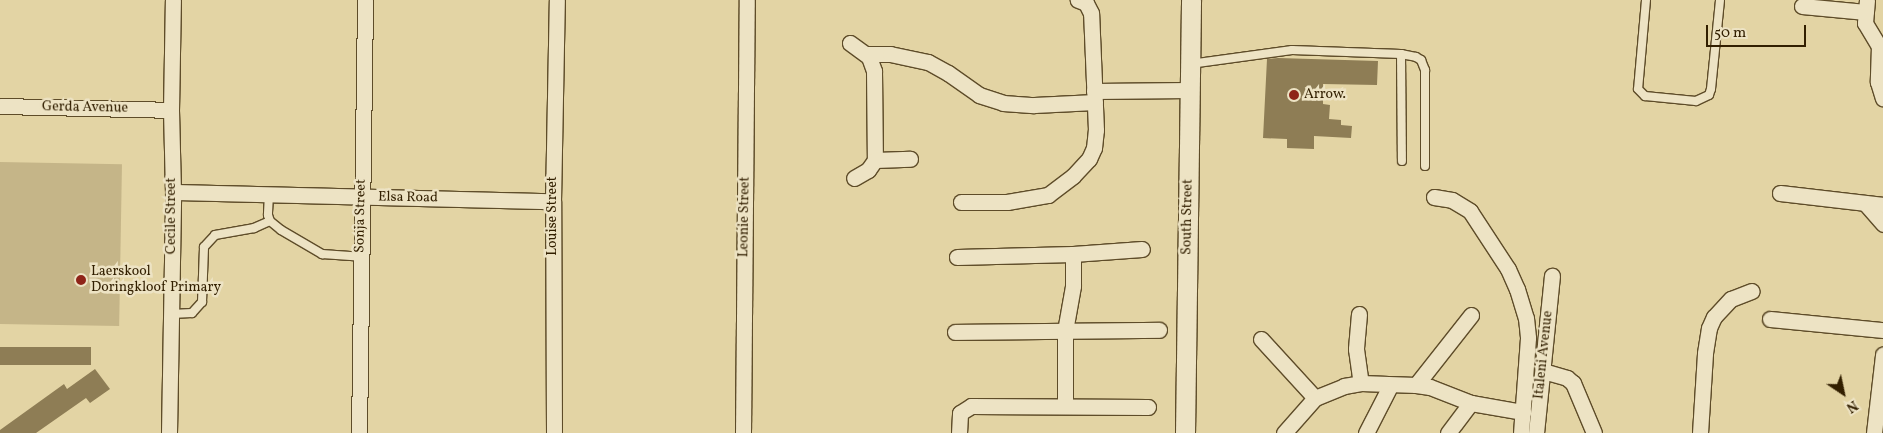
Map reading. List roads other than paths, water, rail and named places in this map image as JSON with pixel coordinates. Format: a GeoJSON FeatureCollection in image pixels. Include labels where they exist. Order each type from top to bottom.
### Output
{"type":"FeatureCollection","features":[{"type":"Feature","properties":{"kind":"street","name":"Cecile Street"},"geometry":{"type":"LineString","coordinates":[[169,433],[173,192],[171,110],[173,0]]}},
{"type":"Feature","properties":{"kind":"street","name":"Sonja Street"},"geometry":{"type":"LineString","coordinates":[[359,433],[365,0]]}},
{"type":"Feature","properties":{"kind":"street","name":"Louise Street"},"geometry":{"type":"LineString","coordinates":[[554,433],[553,201],[557,0]]}},
{"type":"Feature","properties":{"kind":"street","name":"Leonie Street"},"geometry":{"type":"LineString","coordinates":[[743,433],[747,0]]}},
{"type":"Feature","properties":{"kind":"street"},"geometry":{"type":"LineString","coordinates":[[961,202],[991,203],[1048,195],[1089,159],[1094,148],[1091,13],[1086,3],[1078,0]]}},
{"type":"Feature","properties":{"kind":"street","name":"South Street"},"geometry":{"type":"LineString","coordinates":[[1185,433],[1190,0]]}},
{"type":"Feature","properties":{"kind":"street"},"geometry":{"type":"LineString","coordinates":[[1802,6],[1866,6],[1866,26],[1881,49],[1878,82],[1883,98]]}},
{"type":"Feature","properties":{"kind":"street"},"geometry":{"type":"LineString","coordinates":[[850,43],[866,54],[874,70],[875,160],[868,170],[854,178]]}},
{"type":"Feature","properties":{"kind":"street"},"geometry":{"type":"LineString","coordinates":[[866,54],[890,54],[928,62],[948,73],[979,95],[1003,103],[1034,105],[1094,97],[1189,90]]}},
{"type":"Feature","properties":{"kind":"street","name":"Gerda Avenue"},"geometry":{"type":"LineString","coordinates":[[0,106],[171,110]]}},
{"type":"Feature","properties":{"kind":"street"},"geometry":{"type":"LineString","coordinates":[[875,160],[910,159]]}},
{"type":"Feature","properties":{"kind":"street","name":"Elsa Road"},"geometry":{"type":"LineString","coordinates":[[173,192],[553,201]]}},
{"type":"Feature","properties":{"kind":"street"},"geometry":{"type":"LineString","coordinates":[[1780,193],[1883,205]]}},
{"type":"Feature","properties":{"kind":"street"},"geometry":{"type":"LineString","coordinates":[[1434,197],[1452,200],[1470,211],[1503,261],[1517,289],[1526,318],[1528,338],[1521,433]]}},
{"type":"Feature","properties":{"kind":"street"},"geometry":{"type":"LineString","coordinates":[[1865,203],[1883,224]]}},
{"type":"Feature","properties":{"kind":"street"},"geometry":{"type":"LineString","coordinates":[[957,257],[1073,254],[1142,249]]}},
{"type":"Feature","properties":{"kind":"street"},"geometry":{"type":"LineString","coordinates":[[1065,406],[1065,332],[1072,286],[1073,254]]}},
{"type":"Feature","properties":{"kind":"street","name":"Italeni Avenue"},"geometry":{"type":"LineString","coordinates":[[1536,433],[1552,276]]}},
{"type":"Feature","properties":{"kind":"street"},"geometry":{"type":"LineString","coordinates":[[1700,433],[1705,353],[1709,328],[1714,317],[1731,299],[1752,291]]}},
{"type":"Feature","properties":{"kind":"street"},"geometry":{"type":"LineString","coordinates":[[1359,314],[1356,349],[1361,383]]}},
{"type":"Feature","properties":{"kind":"street"},"geometry":{"type":"LineString","coordinates":[[1416,385],[1471,316]]}},
{"type":"Feature","properties":{"kind":"street"},"geometry":{"type":"LineString","coordinates":[[1770,319],[1883,330]]}},
{"type":"Feature","properties":{"kind":"street"},"geometry":{"type":"LineString","coordinates":[[955,332],[1159,330]]}},
{"type":"Feature","properties":{"kind":"street"},"geometry":{"type":"LineString","coordinates":[[1261,339],[1315,398]]}},
{"type":"Feature","properties":{"kind":"street"},"geometry":{"type":"LineString","coordinates":[[1874,433],[1883,355]]}},
{"type":"Feature","properties":{"kind":"street"},"geometry":{"type":"LineString","coordinates":[[1543,370],[1567,378],[1573,383],[1594,433]]}},
{"type":"Feature","properties":{"kind":"street"},"geometry":{"type":"LineString","coordinates":[[1284,433],[1315,398],[1344,386],[1361,383],[1390,386],[1430,386],[1471,403],[1523,412]]}},
{"type":"Feature","properties":{"kind":"street"},"geometry":{"type":"LineString","coordinates":[[1366,433],[1390,386]]}},
{"type":"Feature","properties":{"kind":"street"},"geometry":{"type":"LineString","coordinates":[[1448,433],[1471,403]]}},
{"type":"Feature","properties":{"kind":"street"},"geometry":{"type":"LineString","coordinates":[[959,433],[960,413],[970,406],[1148,407]]}},
{"type":"Feature","properties":{"kind":"lane"},"geometry":{"type":"LineString","coordinates":[[1646,0],[1638,79],[1639,92],[1645,96],[1696,101],[1708,95],[1711,89],[1720,0]]}},
{"type":"Feature","properties":{"kind":"lane"},"geometry":{"type":"LineString","coordinates":[[1190,64],[1292,50],[1401,54],[1421,60],[1425,70],[1425,166]]}},
{"type":"Feature","properties":{"kind":"lane"},"geometry":{"type":"LineString","coordinates":[[1401,54],[1402,161]]}},
{"type":"Feature","properties":{"kind":"lane"},"geometry":{"type":"LineString","coordinates":[[269,194],[268,215],[270,221],[322,254],[361,257]]}},
{"type":"Feature","properties":{"kind":"lane"},"geometry":{"type":"LineString","coordinates":[[171,314],[192,313],[197,310],[202,302],[204,247],[215,235],[254,228],[270,221]]}},
{"type":"Feature","properties":{"kind":"place","name":"Arrow."},"geometry":{"type":"Point","coordinates":[1294,95]}},
{"type":"Feature","properties":{"kind":"place","name":"Laerskool Doringkloof Primary"},"geometry":{"type":"Point","coordinates":[81,280]}}]}
